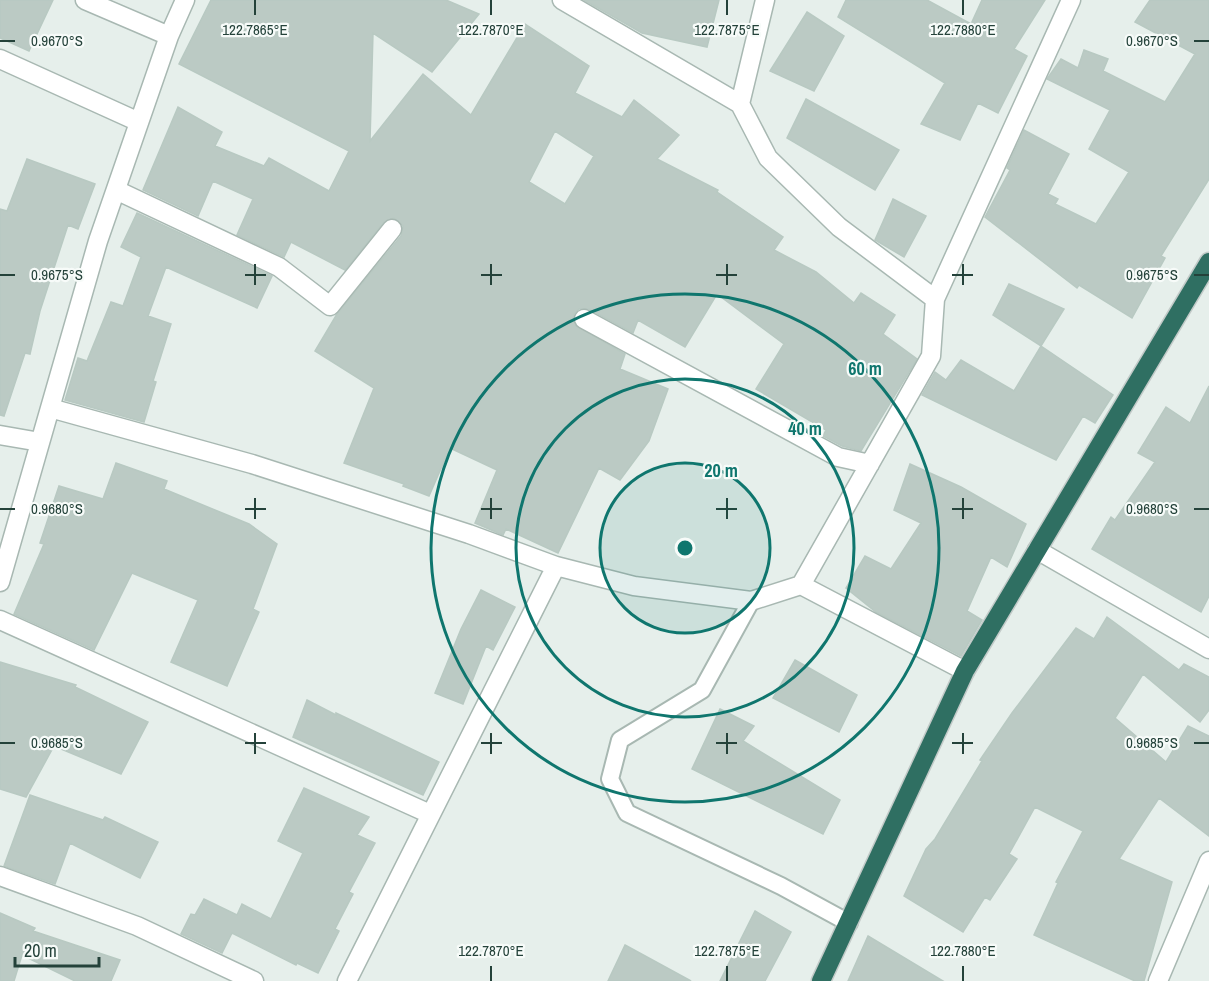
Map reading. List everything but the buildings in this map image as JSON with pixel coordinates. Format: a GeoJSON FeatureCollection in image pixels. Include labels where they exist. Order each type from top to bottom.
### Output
{"type":"FeatureCollection","features":[{"type":"Feature","properties":{"kind":"highway"},"geometry":{"type":"LineString","coordinates":[[821,981],[965,671],[1209,262]]}},
{"type":"Feature","properties":{"kind":"street"},"geometry":{"type":"LineString","coordinates":[[86,0],[169,36]]}},
{"type":"Feature","properties":{"kind":"street"},"geometry":{"type":"LineString","coordinates":[[0,582],[116,190],[169,36],[185,0]]}},
{"type":"Feature","properties":{"kind":"street"},"geometry":{"type":"LineString","coordinates":[[562,0],[740,104],[768,158],[840,226],[935,299]]}},
{"type":"Feature","properties":{"kind":"street"},"geometry":{"type":"LineString","coordinates":[[740,104],[765,0]]}},
{"type":"Feature","properties":{"kind":"street"},"geometry":{"type":"LineString","coordinates":[[50,408],[252,464],[469,534],[556,566],[634,586],[751,601],[801,585],[931,356],[935,299],[1071,0]]}},
{"type":"Feature","properties":{"kind":"street"},"geometry":{"type":"LineString","coordinates":[[0,59],[140,122]]}},
{"type":"Feature","properties":{"kind":"street"},"geometry":{"type":"LineString","coordinates":[[116,190],[279,267],[330,306],[392,229]]}},
{"type":"Feature","properties":{"kind":"street"},"geometry":{"type":"LineString","coordinates":[[584,319],[838,458],[870,464]]}},
{"type":"Feature","properties":{"kind":"street"},"geometry":{"type":"LineString","coordinates":[[0,435],[40,442]]}},
{"type":"Feature","properties":{"kind":"street"},"geometry":{"type":"LineString","coordinates":[[1038,550],[1209,649]]}},
{"type":"Feature","properties":{"kind":"street"},"geometry":{"type":"LineString","coordinates":[[346,981],[556,566]]}},
{"type":"Feature","properties":{"kind":"street"},"geometry":{"type":"LineString","coordinates":[[801,585],[965,671]]}},
{"type":"Feature","properties":{"kind":"street"},"geometry":{"type":"LineString","coordinates":[[0,620],[430,814]]}},
{"type":"Feature","properties":{"kind":"street"},"geometry":{"type":"LineString","coordinates":[[1158,981],[1209,861]]}},
{"type":"Feature","properties":{"kind":"street"},"geometry":{"type":"LineString","coordinates":[[0,876],[137,926],[254,981]]}},
{"type":"Feature","properties":{"kind":"lane"},"geometry":{"type":"LineString","coordinates":[[751,601],[702,690],[620,740],[610,779],[627,813],[781,886],[849,923]]}}]}
